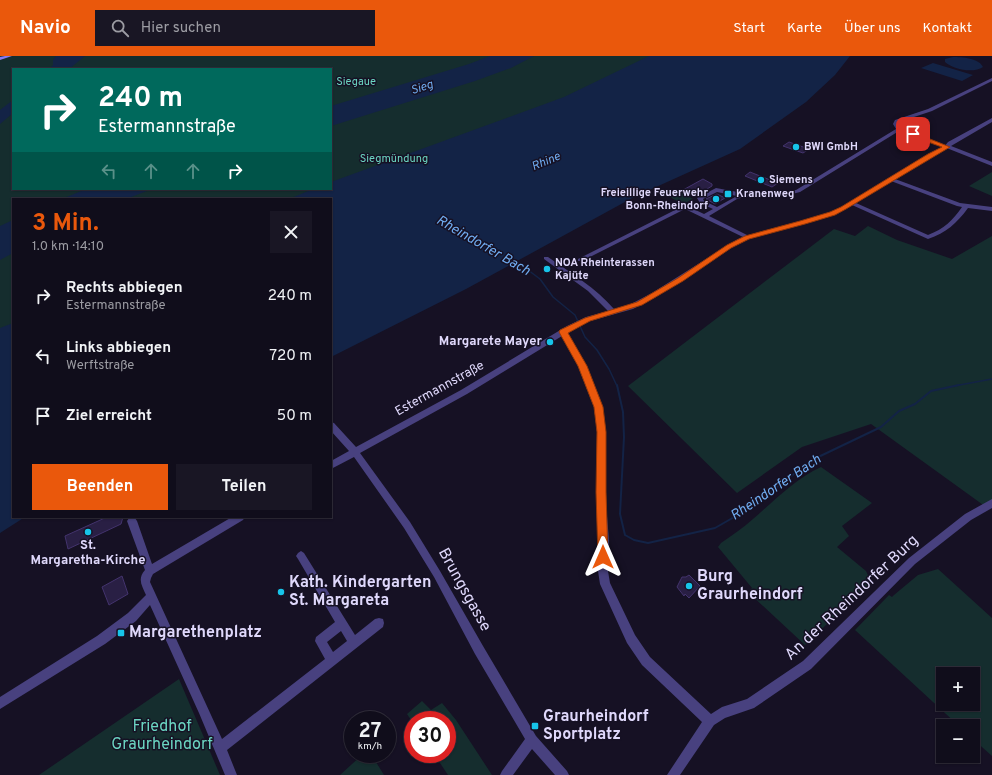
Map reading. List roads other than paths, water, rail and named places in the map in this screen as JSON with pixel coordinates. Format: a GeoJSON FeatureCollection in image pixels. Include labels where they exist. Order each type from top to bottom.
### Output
{"type":"FeatureCollection","features":[{"type":"Feature","properties":{"kind":"main road"},"geometry":{"type":"LineString","coordinates":[[0,59],[10,56]]}},
{"type":"Feature","properties":{"kind":"street"},"geometry":{"type":"LineString","coordinates":[[897,127],[895,124],[897,121],[930,110],[991,80]]}},
{"type":"Feature","properties":{"kind":"street"},"geometry":{"type":"LineString","coordinates":[[947,147],[950,143],[992,120]]}},
{"type":"Feature","properties":{"kind":"street"},"geometry":{"type":"LineString","coordinates":[[897,127],[992,164]]}},
{"type":"Feature","properties":{"kind":"street"},"geometry":{"type":"LineString","coordinates":[[717,209],[702,202],[700,198],[716,190],[743,195],[784,194],[798,191],[897,127]]}},
{"type":"Feature","properties":{"kind":"street","name":"Estermannstraße"},"geometry":{"type":"LineString","coordinates":[[332,464],[464,392],[573,326],[640,303],[654,296],[747,237],[833,213],[930,155],[947,147]]}},
{"type":"Feature","properties":{"kind":"street"},"geometry":{"type":"LineString","coordinates":[[890,179],[955,204],[992,209]]}},
{"type":"Feature","properties":{"kind":"street"},"geometry":{"type":"LineString","coordinates":[[704,217],[735,198],[743,195]]}},
{"type":"Feature","properties":{"kind":"street"},"geometry":{"type":"LineString","coordinates":[[852,203],[928,237],[943,232],[952,226],[966,206]]}},
{"type":"Feature","properties":{"kind":"street"},"geometry":{"type":"LineString","coordinates":[[580,260],[684,207],[747,237]]}},
{"type":"Feature","properties":{"kind":"street"},"geometry":{"type":"LineString","coordinates":[[583,250],[590,254]]}},
{"type":"Feature","properties":{"kind":"street"},"geometry":{"type":"LineString","coordinates":[[546,258],[604,301],[613,312]]}},
{"type":"Feature","properties":{"kind":"street"},"geometry":{"type":"LineString","coordinates":[[563,332],[582,366],[598,407],[601,432],[601,506],[604,540],[603,571],[605,584],[638,651],[646,661],[710,721]]}},
{"type":"Feature","properties":{"kind":"street","name":"Brungsgasse"},"geometry":{"type":"LineString","coordinates":[[332,426],[354,452],[423,550],[532,740],[563,775]]}},
{"type":"Feature","properties":{"kind":"street","name":"An der Rheindorfer Burg"},"geometry":{"type":"LineString","coordinates":[[673,775],[710,721],[722,713],[750,704],[808,665],[912,561],[968,517],[992,503]]}},
{"type":"Feature","properties":{"kind":"street"},"geometry":{"type":"LineString","coordinates":[[231,775],[203,709],[145,582],[146,576],[150,571],[238,518]]}},
{"type":"Feature","properties":{"kind":"street"},"geometry":{"type":"LineString","coordinates":[[132,522],[150,571]]}},
{"type":"Feature","properties":{"kind":"street"},"geometry":{"type":"LineString","coordinates":[[301,556],[341,624],[354,643]]}},
{"type":"Feature","properties":{"kind":"street"},"geometry":{"type":"LineString","coordinates":[[0,702],[102,640],[132,617],[152,597]]}},
{"type":"Feature","properties":{"kind":"street"},"geometry":{"type":"LineString","coordinates":[[219,749],[379,623]]}},
{"type":"Feature","properties":{"kind":"street"},"geometry":{"type":"LineString","coordinates":[[332,660],[320,641],[341,624]]}},
{"type":"Feature","properties":{"kind":"street"},"geometry":{"type":"LineString","coordinates":[[506,775],[532,740]]}},
{"type":"Feature","properties":{"kind":"water"},"geometry":{"type":"Polygon","coordinates":[[[56,56],[85,56],[70,68],[50,68],[53,65],[53,60],[56,56]]]}},
{"type":"Feature","properties":{"kind":"water","name":"Sieg"},"geometry":{"type":"Polygon","coordinates":[[[490,56],[534,56],[511,68],[475,81],[332,126],[332,106],[469,64],[490,56]]]}},
{"type":"Feature","properties":{"kind":"water","name":"Rhine"},"geometry":{"type":"Polygon","coordinates":[[[649,56],[850,56],[835,75],[806,102],[740,149],[634,197],[466,289],[332,356],[332,198],[291,198],[311,190],[332,190],[332,182],[564,97],[649,56]]]}},
{"type":"Feature","properties":{"kind":"water"},"geometry":{"type":"Polygon","coordinates":[[[953,57],[974,60],[983,67],[974,70],[958,69],[945,62],[945,59],[953,57]]]}},
{"type":"Feature","properties":{"kind":"water"},"geometry":{"type":"Polygon","coordinates":[[[933,63],[973,75],[962,81],[921,68],[933,63]]]}},
{"type":"Feature","properties":{"kind":"water"},"geometry":{"type":"Polygon","coordinates":[[[12,101],[12,114],[0,124],[0,110],[12,101]]]}},
{"type":"Feature","properties":{"kind":"water"},"geometry":{"type":"Polygon","coordinates":[[[84,190],[149,190],[129,198],[64,198],[84,190]]]}},
{"type":"Feature","properties":{"kind":"water"},"geometry":{"type":"Polygon","coordinates":[[[12,220],[12,254],[0,260],[0,226],[12,220]]]}},
{"type":"Feature","properties":{"kind":"water"},"geometry":{"type":"Polygon","coordinates":[[[12,323],[12,518],[23,518],[0,533],[0,328],[12,323]]]}},
{"type":"Feature","properties":{"kind":"waterway","name":"Rheindorfer Bach"},"geometry":{"type":"LineString","coordinates":[[516,261],[540,279],[553,297],[575,315],[585,337],[597,350],[609,369],[617,386]]}},
{"type":"Feature","properties":{"kind":"waterway","name":"Rheindorfer Bach"},"geometry":{"type":"LineString","coordinates":[[956,386],[992,379]]}},
{"type":"Feature","properties":{"kind":"waterway","name":"Rheindorfer Bach"},"geometry":{"type":"LineString","coordinates":[[617,385],[623,412],[624,437],[620,514],[625,535],[634,540],[648,543],[715,528],[750,508],[812,460],[881,427],[899,411],[915,404],[931,391],[956,386]]}},
{"type":"Feature","properties":{"kind":"place","name":"BWI GmbH"},"geometry":{"type":"Point","coordinates":[796,147]}},
{"type":"Feature","properties":{"kind":"place","name":"Siemens"},"geometry":{"type":"Point","coordinates":[761,180]}},
{"type":"Feature","properties":{"kind":"place","name":"Kranenweg"},"geometry":{"type":"Point","coordinates":[728,194]}},
{"type":"Feature","properties":{"kind":"place","name":"Freieillige Feuerwehr Bonn-Rheindorf"},"geometry":{"type":"Point","coordinates":[716,199]}},
{"type":"Feature","properties":{"kind":"place","name":"NOA Rheinterassen Kajüte"},"geometry":{"type":"Point","coordinates":[547,269]}},
{"type":"Feature","properties":{"kind":"place","name":"Margarete Mayer"},"geometry":{"type":"Point","coordinates":[550,342]}},
{"type":"Feature","properties":{"kind":"place","name":"St. Margaretha-Kirche"},"geometry":{"type":"Point","coordinates":[88,532]}},
{"type":"Feature","properties":{"kind":"place","name":"Burg Graurheindorf"},"geometry":{"type":"Point","coordinates":[689,586]}},
{"type":"Feature","properties":{"kind":"place","name":"Kath. Kindergarten St. Margareta"},"geometry":{"type":"Point","coordinates":[281,592]}},
{"type":"Feature","properties":{"kind":"place","name":"Margarethenplatz"},"geometry":{"type":"Point","coordinates":[121,633]}},
{"type":"Feature","properties":{"kind":"place","name":"Graurheindorf Sportplatz"},"geometry":{"type":"Point","coordinates":[535,726]}},
{"type":"Feature","properties":{"kind":"park label","name":"Siegaue"},"geometry":{"type":"Point","coordinates":[356,82]}},
{"type":"Feature","properties":{"kind":"park label","name":"Siegmündung"},"geometry":{"type":"Point","coordinates":[394,159]}},
{"type":"Feature","properties":{"kind":"park label","name":"Friedhof Graurheindorf"},"geometry":{"type":"Point","coordinates":[162,736]}}]}
